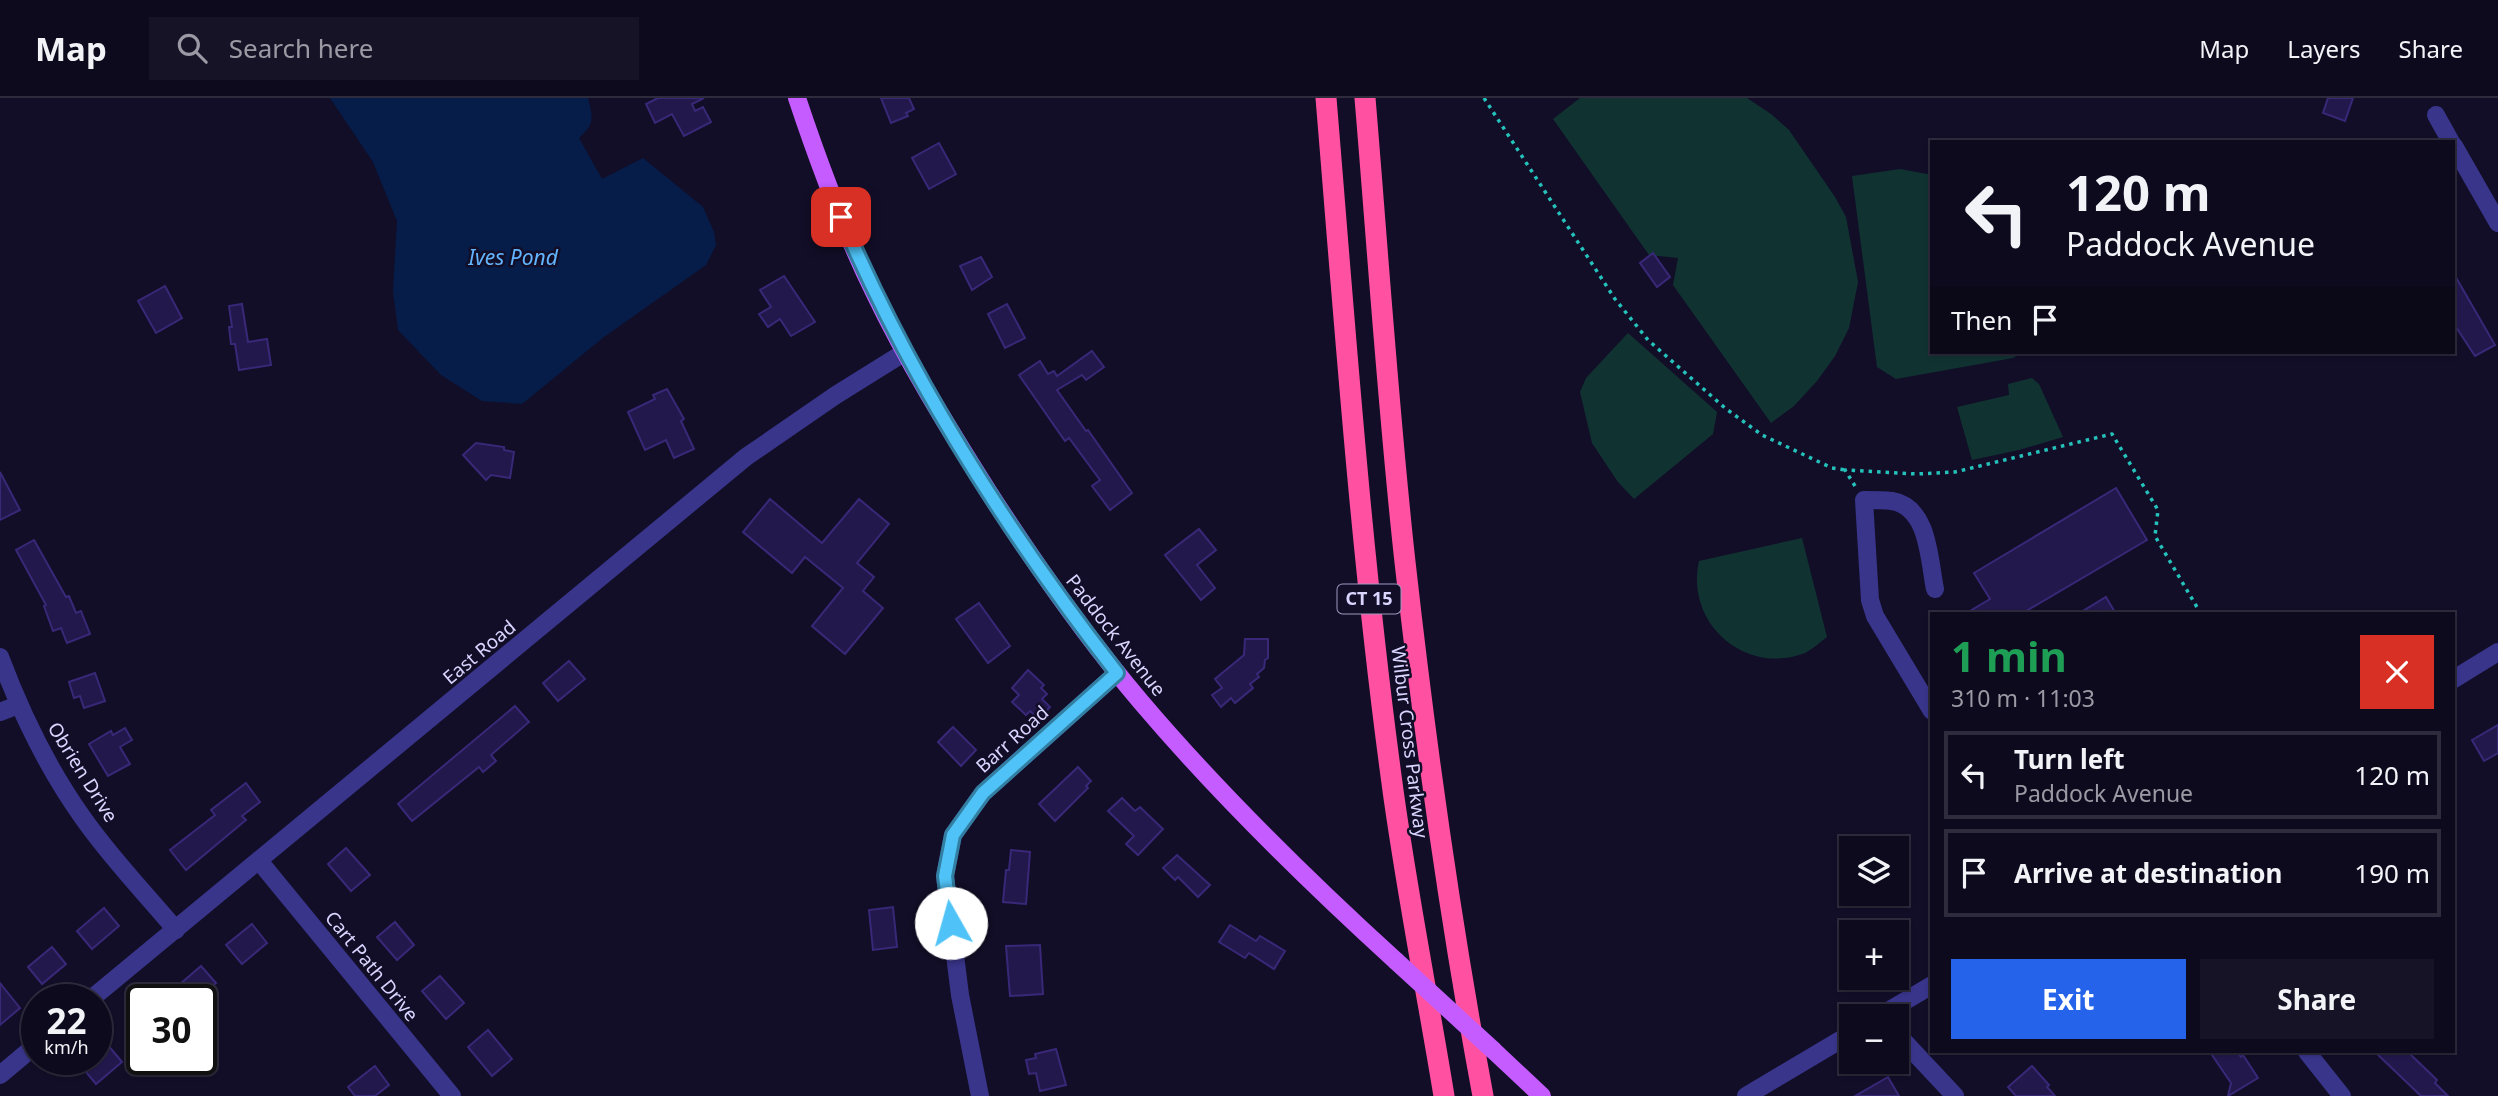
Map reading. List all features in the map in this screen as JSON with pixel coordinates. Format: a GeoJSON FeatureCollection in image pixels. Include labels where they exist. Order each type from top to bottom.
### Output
{"type":"FeatureCollection","features":[{"type":"Feature","properties":{"kind":"highway","name":"Wilbur Cross Parkway"},"geometry":{"type":"LineString","coordinates":[[1326,98],[1360,513],[1379,685],[1402,853],[1444,1096]]}},
{"type":"Feature","properties":{"kind":"highway","name":"Wilbur Cross Parkway"},"geometry":{"type":"LineString","coordinates":[[1365,98],[1410,608],[1447,885],[1483,1096]]}},
{"type":"Feature","properties":{"kind":"main road","name":"Paddock Avenue"},"geometry":{"type":"LineString","coordinates":[[797,98],[845,227],[873,291],[905,352],[936,408],[1001,511],[1059,596],[1117,673],[1183,750],[1254,826],[1318,890],[1542,1096]]}},
{"type":"Feature","properties":{"kind":"street"},"geometry":{"type":"LineString","coordinates":[[2436,116],[2450,140]]}},
{"type":"Feature","properties":{"kind":"street"},"geometry":{"type":"LineString","coordinates":[[2455,149],[2498,223]]}},
{"type":"Feature","properties":{"kind":"street","name":"East Road"},"geometry":{"type":"LineString","coordinates":[[110,984],[746,457],[836,395],[905,352]]}},
{"type":"Feature","properties":{"kind":"street"},"geometry":{"type":"LineString","coordinates":[[1930,708],[1875,616],[1870,600],[1864,500],[1894,501],[1916,515],[1922,526],[1935,589]]}},
{"type":"Feature","properties":{"kind":"street"},"geometry":{"type":"LineString","coordinates":[[2455,678],[2498,652]]}},
{"type":"Feature","properties":{"kind":"street","name":"Obrien Drive"},"geometry":{"type":"LineString","coordinates":[[0,657],[18,705],[55,775],[84,820],[176,930]]}},
{"type":"Feature","properties":{"kind":"street","name":"Barr Road"},"geometry":{"type":"LineString","coordinates":[[980,1096],[960,995],[945,876],[953,835],[983,793],[1117,673]]}},
{"type":"Feature","properties":{"kind":"street"},"geometry":{"type":"LineString","coordinates":[[0,712],[18,705]]}},
{"type":"Feature","properties":{"kind":"street","name":"Cart Path Drive"},"geometry":{"type":"LineString","coordinates":[[260,862],[444,1093]]}},
{"type":"Feature","properties":{"kind":"street"},"geometry":{"type":"LineString","coordinates":[[1900,1004],[1930,986]]}},
{"type":"Feature","properties":{"kind":"street"},"geometry":{"type":"LineString","coordinates":[[1746,1096],[1839,1041]]}},
{"type":"Feature","properties":{"kind":"street"},"geometry":{"type":"LineString","coordinates":[[1909,1047],[1955,1096]]}},
{"type":"Feature","properties":{"kind":"street"},"geometry":{"type":"LineString","coordinates":[[2308,1053],[2342,1096]]}},
{"type":"Feature","properties":{"kind":"street"},"geometry":{"type":"LineString","coordinates":[[0,1075],[21,1057]]}},
{"type":"Feature","properties":{"kind":"path"},"geometry":{"type":"LineString","coordinates":[[1484,98],[1615,299],[1648,340],[1724,408],[1762,435],[1832,468],[1845,470],[1917,474],[1955,472],[2112,434],[2158,510],[2155,536],[2200,612]]}},
{"type":"Feature","properties":{"kind":"path"},"geometry":{"type":"LineString","coordinates":[[1845,470],[1864,500]]}},
{"type":"Feature","properties":{"kind":"green space"},"geometry":{"type":"Polygon","coordinates":[[[1580,98],[1747,98],[1789,130],[1835,197],[1846,217],[1858,282],[1849,328],[1835,356],[1817,381],[1794,406],[1771,423],[1673,285],[1678,258],[1649,255],[1553,119],[1580,98]]]}},
{"type":"Feature","properties":{"kind":"green space"},"geometry":{"type":"Polygon","coordinates":[[[1900,169],[1930,175],[1930,354],[2020,354],[2013,358],[1896,379],[1877,367],[1852,176],[1900,169]]]}},
{"type":"Feature","properties":{"kind":"green space"},"geometry":{"type":"Polygon","coordinates":[[[1628,333],[1717,412],[1713,434],[1634,499],[1618,482],[1592,443],[1580,392],[1586,378],[1628,333]]]}},
{"type":"Feature","properties":{"kind":"green space"},"geometry":{"type":"Polygon","coordinates":[[[2032,378],[2039,384],[2063,437],[1972,460],[1957,407],[2009,395],[2008,384],[2032,378]]]}},
{"type":"Feature","properties":{"kind":"green space"},"geometry":{"type":"Polygon","coordinates":[[[1802,538],[1827,637],[1805,653],[1783,658],[1761,657],[1741,650],[1724,639],[1701,605],[1697,584],[1699,561],[1802,538]]]}},
{"type":"Feature","properties":{"kind":"water","name":"Ives Pond"},"geometry":{"type":"Polygon","coordinates":[[[330,98],[588,98],[591,120],[579,138],[602,179],[643,158],[703,207],[714,232],[716,245],[706,265],[604,337],[522,404],[482,401],[441,375],[398,330],[393,291],[397,221],[373,162],[330,98]]]}},
{"type":"Feature","properties":{"kind":"building"},"geometry":{"type":"Polygon","coordinates":[[[658,98],[704,98],[692,104],[695,111],[703,107],[711,122],[684,136],[672,114],[655,123],[646,104],[658,98]]]}},
{"type":"Feature","properties":{"kind":"building"},"geometry":{"type":"Polygon","coordinates":[[[881,98],[909,98],[914,109],[906,113],[908,116],[891,123],[881,98]]]}},
{"type":"Feature","properties":{"kind":"building"},"geometry":{"type":"Polygon","coordinates":[[[2328,98],[2353,98],[2345,121],[2323,113],[2328,98]]]}},
{"type":"Feature","properties":{"kind":"building"},"geometry":{"type":"Polygon","coordinates":[[[939,143],[956,174],[929,189],[912,158],[939,143]]]}},
{"type":"Feature","properties":{"kind":"building"},"geometry":{"type":"Polygon","coordinates":[[[1653,253],[1670,277],[1657,287],[1640,263],[1653,253]]]}},
{"type":"Feature","properties":{"kind":"building"},"geometry":{"type":"Polygon","coordinates":[[[981,257],[992,277],[972,290],[960,266],[981,257]]]}},
{"type":"Feature","properties":{"kind":"building"},"geometry":{"type":"Polygon","coordinates":[[[784,276],[815,322],[791,336],[780,319],[768,327],[759,314],[771,307],[760,290],[784,276]]]}},
{"type":"Feature","properties":{"kind":"building"},"geometry":{"type":"Polygon","coordinates":[[[2455,276],[2495,345],[2475,356],[2455,326],[2455,276]]]}},
{"type":"Feature","properties":{"kind":"building"},"geometry":{"type":"Polygon","coordinates":[[[165,286],[182,318],[156,333],[138,301],[165,286]]]}},
{"type":"Feature","properties":{"kind":"building"},"geometry":{"type":"Polygon","coordinates":[[[242,304],[248,342],[267,339],[271,365],[239,370],[235,344],[231,344],[229,306],[242,304]]]}},
{"type":"Feature","properties":{"kind":"building"},"geometry":{"type":"Polygon","coordinates":[[[1007,304],[1025,338],[1005,348],[988,314],[1007,304]]]}},
{"type":"Feature","properties":{"kind":"building"},"geometry":{"type":"Polygon","coordinates":[[[1092,351],[1104,367],[1086,380],[1082,375],[1057,390],[1132,493],[1110,510],[1092,486],[1100,480],[1069,438],[1065,441],[1019,375],[1040,361],[1048,374],[1054,371],[1057,376],[1092,351]]]}},
{"type":"Feature","properties":{"kind":"building"},"geometry":{"type":"Polygon","coordinates":[[[667,389],[684,419],[681,421],[694,449],[674,458],[666,440],[645,450],[628,412],[655,399],[653,395],[667,389]]]}},
{"type":"Feature","properties":{"kind":"building"},"geometry":{"type":"Polygon","coordinates":[[[476,443],[504,447],[504,450],[514,452],[510,478],[491,475],[486,480],[463,455],[476,443]]]}},
{"type":"Feature","properties":{"kind":"building"},"geometry":{"type":"Polygon","coordinates":[[[0,472],[20,510],[0,520],[0,472]]]}},
{"type":"Feature","properties":{"kind":"building"},"geometry":{"type":"Polygon","coordinates":[[[2116,488],[2147,540],[2024,612],[1968,612],[1990,599],[1974,573],[2116,488]]]}},
{"type":"Feature","properties":{"kind":"building"},"geometry":{"type":"Polygon","coordinates":[[[770,499],[822,543],[859,499],[889,524],[857,563],[874,577],[863,591],[883,608],[845,654],[812,626],[843,588],[805,557],[792,573],[743,532],[770,499]]]}},
{"type":"Feature","properties":{"kind":"building"},"geometry":{"type":"Polygon","coordinates":[[[1199,529],[1216,550],[1197,565],[1215,588],[1201,600],[1165,555],[1199,529]]]}},
{"type":"Feature","properties":{"kind":"building"},"geometry":{"type":"Polygon","coordinates":[[[34,540],[66,597],[69,596],[76,613],[81,611],[90,634],[67,643],[61,628],[53,631],[44,606],[46,605],[16,550],[34,540]]]}},
{"type":"Feature","properties":{"kind":"building"},"geometry":{"type":"Polygon","coordinates":[[[2106,597],[2115,612],[2081,612],[2106,597]]]}},
{"type":"Feature","properties":{"kind":"building"},"geometry":{"type":"Polygon","coordinates":[[[979,603],[1010,646],[988,663],[956,619],[979,603]]]}},
{"type":"Feature","properties":{"kind":"building"},"geometry":{"type":"Polygon","coordinates":[[[1245,639],[1268,639],[1268,658],[1264,668],[1257,674],[1259,677],[1250,684],[1253,688],[1235,703],[1231,698],[1221,707],[1212,695],[1222,688],[1215,679],[1244,655],[1245,639]]]}},
{"type":"Feature","properties":{"kind":"building"},"geometry":{"type":"Polygon","coordinates":[[[569,661],[585,679],[558,701],[543,683],[569,661]]]}},
{"type":"Feature","properties":{"kind":"building"},"geometry":{"type":"Polygon","coordinates":[[[1028,670],[1044,685],[1041,688],[1047,694],[1042,699],[1050,707],[1039,719],[1030,711],[1026,715],[1012,702],[1019,695],[1012,688],[1028,670]]]}},
{"type":"Feature","properties":{"kind":"building"},"geometry":{"type":"Polygon","coordinates":[[[95,673],[105,701],[84,708],[80,696],[74,698],[69,682],[95,673]]]}},
{"type":"Feature","properties":{"kind":"building"},"geometry":{"type":"Polygon","coordinates":[[[515,706],[529,722],[491,755],[496,761],[483,772],[479,767],[412,821],[398,804],[515,706]]]}},
{"type":"Feature","properties":{"kind":"building"},"geometry":{"type":"Polygon","coordinates":[[[2498,725],[2498,753],[2484,761],[2472,740],[2498,725]]]}},
{"type":"Feature","properties":{"kind":"building"},"geometry":{"type":"Polygon","coordinates":[[[953,727],[976,750],[961,766],[938,742],[953,727]]]}},
{"type":"Feature","properties":{"kind":"building"},"geometry":{"type":"Polygon","coordinates":[[[125,728],[132,740],[120,747],[130,764],[108,776],[89,744],[111,731],[113,735],[125,728]]]}},
{"type":"Feature","properties":{"kind":"building"},"geometry":{"type":"Polygon","coordinates":[[[1078,767],[1091,781],[1086,786],[1088,788],[1055,821],[1039,804],[1078,767]]]}},
{"type":"Feature","properties":{"kind":"building"},"geometry":{"type":"Polygon","coordinates":[[[246,783],[260,802],[242,816],[246,820],[186,870],[170,850],[215,815],[211,810],[246,783]]]}},
{"type":"Feature","properties":{"kind":"building"},"geometry":{"type":"Polygon","coordinates":[[[1122,798],[1135,811],[1140,807],[1163,829],[1138,855],[1126,844],[1134,836],[1108,811],[1122,798]]]}},
{"type":"Feature","properties":{"kind":"building"},"geometry":{"type":"Polygon","coordinates":[[[346,848],[370,875],[351,891],[328,864],[346,848]]]}},
{"type":"Feature","properties":{"kind":"building"},"geometry":{"type":"Polygon","coordinates":[[[1011,850],[1030,852],[1026,904],[1003,902],[1011,850]]]}},
{"type":"Feature","properties":{"kind":"building"},"geometry":{"type":"Polygon","coordinates":[[[1177,855],[1210,885],[1198,897],[1178,877],[1175,880],[1163,868],[1177,855]]]}},
{"type":"Feature","properties":{"kind":"building"},"geometry":{"type":"Polygon","coordinates":[[[893,907],[897,947],[873,950],[869,910],[893,907]]]}},
{"type":"Feature","properties":{"kind":"building"},"geometry":{"type":"Polygon","coordinates":[[[104,908],[119,926],[92,949],[77,931],[104,908]]]}},
{"type":"Feature","properties":{"kind":"building"},"geometry":{"type":"Polygon","coordinates":[[[395,922],[414,945],[397,960],[377,937],[395,922]]]}},
{"type":"Feature","properties":{"kind":"building"},"geometry":{"type":"Polygon","coordinates":[[[252,924],[267,943],[242,964],[226,945],[252,924]]]}},
{"type":"Feature","properties":{"kind":"building"},"geometry":{"type":"Polygon","coordinates":[[[1230,925],[1256,941],[1260,936],[1285,951],[1274,969],[1249,953],[1245,958],[1219,942],[1230,925]]]}},
{"type":"Feature","properties":{"kind":"building"},"geometry":{"type":"Polygon","coordinates":[[[1040,945],[1043,994],[1010,996],[1006,946],[1040,945]]]}},
{"type":"Feature","properties":{"kind":"building"},"geometry":{"type":"Polygon","coordinates":[[[52,947],[66,964],[42,984],[28,967],[52,947]]]}},
{"type":"Feature","properties":{"kind":"building"},"geometry":{"type":"Polygon","coordinates":[[[201,966],[216,983],[215,984],[180,984],[201,966]]]}},
{"type":"Feature","properties":{"kind":"building"},"geometry":{"type":"Polygon","coordinates":[[[440,976],[464,1003],[446,1019],[422,991],[440,976]]]}},
{"type":"Feature","properties":{"kind":"building"},"geometry":{"type":"Polygon","coordinates":[[[0,983],[20,1008],[0,1025],[0,983]]]}},
{"type":"Feature","properties":{"kind":"building"},"geometry":{"type":"Polygon","coordinates":[[[488,1030],[512,1059],[492,1076],[468,1047],[488,1030]]]}},
{"type":"Feature","properties":{"kind":"building"},"geometry":{"type":"Polygon","coordinates":[[[1056,1049],[1066,1085],[1040,1091],[1036,1073],[1029,1074],[1026,1060],[1036,1058],[1035,1054],[1056,1049]]]}},
{"type":"Feature","properties":{"kind":"building"},"geometry":{"type":"Polygon","coordinates":[[[112,1050],[122,1062],[112,1070],[112,1050]]]}},
{"type":"Feature","properties":{"kind":"building"},"geometry":{"type":"Polygon","coordinates":[[[2211,1053],[2238,1053],[2241,1057],[2243,1055],[2258,1078],[2228,1096],[2231,1083],[2211,1053]]]}},
{"type":"Feature","properties":{"kind":"building"},"geometry":{"type":"Polygon","coordinates":[[[2376,1053],[2409,1053],[2437,1080],[2435,1083],[2448,1096],[2421,1096],[2376,1053]]]}},
{"type":"Feature","properties":{"kind":"building"},"geometry":{"type":"Polygon","coordinates":[[[375,1066],[389,1085],[375,1096],[355,1096],[348,1087],[375,1066]]]}},
{"type":"Feature","properties":{"kind":"building"},"geometry":{"type":"Polygon","coordinates":[[[2032,1066],[2055,1096],[2016,1096],[2008,1087],[2032,1066]]]}},
{"type":"Feature","properties":{"kind":"building"},"geometry":{"type":"Polygon","coordinates":[[[88,1075],[107,1075],[96,1084],[88,1075]]]}},
{"type":"Feature","properties":{"kind":"building"},"geometry":{"type":"Polygon","coordinates":[[[1888,1077],[1899,1096],[1855,1096],[1888,1077]]]}},
{"type":"Feature","properties":{"kind":"route"},"geometry":{"type":"LineString","coordinates":[[841,217],[893,331],[936,408],[1030,556],[1117,673],[983,793],[953,835],[945,876],[951,923]]}}]}
